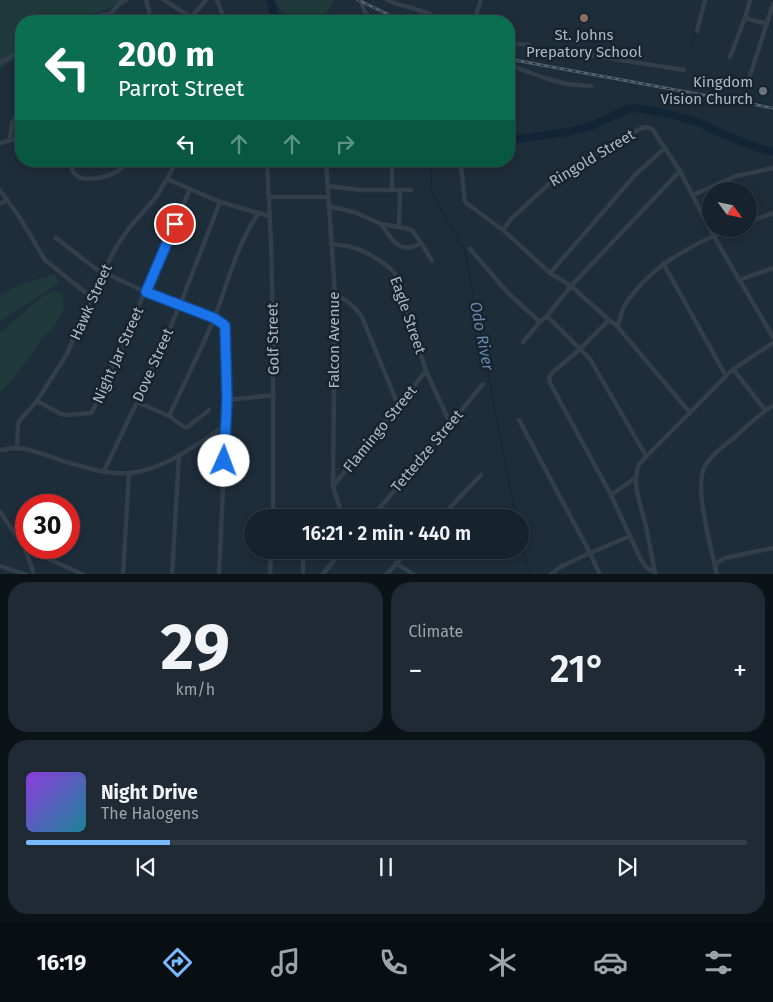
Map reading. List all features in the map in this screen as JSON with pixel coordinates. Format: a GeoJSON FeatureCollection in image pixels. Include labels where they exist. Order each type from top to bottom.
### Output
{"type":"FeatureCollection","features":[{"type":"Feature","properties":{"kind":"street"},"geometry":{"type":"LineString","coordinates":[[105,15],[110,14],[120,3],[126,0]]}},
{"type":"Feature","properties":{"kind":"street"},"geometry":{"type":"LineString","coordinates":[[146,0],[149,15]]}},
{"type":"Feature","properties":{"kind":"street"},"geometry":{"type":"LineString","coordinates":[[164,0],[184,15]]}},
{"type":"Feature","properties":{"kind":"street"},"geometry":{"type":"LineString","coordinates":[[193,15],[206,0]]}},
{"type":"Feature","properties":{"kind":"street"},"geometry":{"type":"LineString","coordinates":[[217,0],[223,15]]}},
{"type":"Feature","properties":{"kind":"street"},"geometry":{"type":"LineString","coordinates":[[362,0],[365,15]]}},
{"type":"Feature","properties":{"kind":"street"},"geometry":{"type":"LineString","coordinates":[[387,0],[397,5],[431,15]]}},
{"type":"Feature","properties":{"kind":"street"},"geometry":{"type":"LineString","coordinates":[[476,15],[481,0]]}},
{"type":"Feature","properties":{"kind":"street"},"geometry":{"type":"LineString","coordinates":[[697,31],[705,0]]}},
{"type":"Feature","properties":{"kind":"street"},"geometry":{"type":"LineString","coordinates":[[730,57],[750,0]]}},
{"type":"Feature","properties":{"kind":"street"},"geometry":{"type":"LineString","coordinates":[[747,85],[773,4]]}},
{"type":"Feature","properties":{"kind":"street"},"geometry":{"type":"LineString","coordinates":[[745,18],[766,24]]}},
{"type":"Feature","properties":{"kind":"street"},"geometry":{"type":"LineString","coordinates":[[515,44],[529,45],[541,52],[562,51],[579,56],[589,55],[684,70]]}},
{"type":"Feature","properties":{"kind":"street"},"geometry":{"type":"LineString","coordinates":[[0,63],[15,54]]}},
{"type":"Feature","properties":{"kind":"street"},"geometry":{"type":"LineString","coordinates":[[515,67],[567,84],[591,86]]}},
{"type":"Feature","properties":{"kind":"street"},"geometry":{"type":"LineString","coordinates":[[10,139],[12,123],[15,119]]}},
{"type":"Feature","properties":{"kind":"street","name":"Ringold Street"},"geometry":{"type":"LineString","coordinates":[[503,230],[511,219],[552,181],[619,139],[642,128],[652,129],[680,171],[702,213]]}},
{"type":"Feature","properties":{"kind":"street"},"geometry":{"type":"LineString","coordinates":[[0,143],[15,138]]}},
{"type":"Feature","properties":{"kind":"street"},"geometry":{"type":"LineString","coordinates":[[550,272],[637,173],[665,148]]}},
{"type":"Feature","properties":{"kind":"street"},"geometry":{"type":"LineString","coordinates":[[71,167],[77,176],[92,179],[116,172],[122,167]]}},
{"type":"Feature","properties":{"kind":"street","name":"Hawk Street"},"geometry":{"type":"LineString","coordinates":[[17,448],[18,424],[37,401],[67,354],[91,297],[118,244],[129,228],[157,196],[174,167]]}},
{"type":"Feature","properties":{"kind":"street","name":"Golf Street"},"geometry":{"type":"LineString","coordinates":[[267,167],[273,320],[272,509]]}},
{"type":"Feature","properties":{"kind":"street","name":"Falcon Avenue"},"geometry":{"type":"LineString","coordinates":[[326,167],[335,294],[334,486],[340,509]]}},
{"type":"Feature","properties":{"kind":"street"},"geometry":{"type":"LineString","coordinates":[[392,167],[392,190]]}},
{"type":"Feature","properties":{"kind":"street"},"geometry":{"type":"LineString","coordinates":[[461,167],[465,202],[503,230],[550,272],[571,286],[617,326],[690,413]]}},
{"type":"Feature","properties":{"kind":"street"},"geometry":{"type":"LineString","coordinates":[[693,194],[736,176],[773,168]]}},
{"type":"Feature","properties":{"kind":"street"},"geometry":{"type":"LineString","coordinates":[[524,342],[571,286],[680,171]]}},
{"type":"Feature","properties":{"kind":"street"},"geometry":{"type":"LineString","coordinates":[[167,179],[220,202],[269,216]]}},
{"type":"Feature","properties":{"kind":"street"},"geometry":{"type":"LineString","coordinates":[[327,186],[361,190],[410,190]]}},
{"type":"Feature","properties":{"kind":"street","name":"Night Jar Street"},"geometry":{"type":"LineString","coordinates":[[37,401],[61,414],[67,415],[90,413],[96,406],[190,189]]}},
{"type":"Feature","properties":{"kind":"street"},"geometry":{"type":"LineString","coordinates":[[0,190],[20,218],[45,260],[91,297]]}},
{"type":"Feature","properties":{"kind":"street"},"geometry":{"type":"LineString","coordinates":[[399,227],[400,190]]}},
{"type":"Feature","properties":{"kind":"street"},"geometry":{"type":"LineString","coordinates":[[269,197],[328,197]]}},
{"type":"Feature","properties":{"kind":"street"},"geometry":{"type":"LineString","coordinates":[[0,204],[7,200]]}},
{"type":"Feature","properties":{"kind":"street","name":"Dove Street"},"geometry":{"type":"LineString","coordinates":[[104,471],[180,305],[220,202]]}},
{"type":"Feature","properties":{"kind":"street"},"geometry":{"type":"LineString","coordinates":[[328,206],[354,212],[381,224],[412,230],[432,261]]}},
{"type":"Feature","properties":{"kind":"street"},"geometry":{"type":"LineString","coordinates":[[758,219],[773,213]]}},
{"type":"Feature","properties":{"kind":"street"},"geometry":{"type":"LineString","coordinates":[[169,416],[214,318],[238,250],[258,214]]}},
{"type":"Feature","properties":{"kind":"street"},"geometry":{"type":"LineString","coordinates":[[381,224],[400,247],[413,248],[421,243]]}},
{"type":"Feature","properties":{"kind":"street"},"geometry":{"type":"LineString","coordinates":[[56,238],[89,265],[103,273],[214,318],[223,324],[226,330],[227,400],[219,574]]}},
{"type":"Feature","properties":{"kind":"street"},"geometry":{"type":"LineString","coordinates":[[617,326],[620,322],[622,309],[641,283],[663,264],[709,238]]}},
{"type":"Feature","properties":{"kind":"street","name":"Ringold Street"},"geometry":{"type":"LineString","coordinates":[[714,238],[773,337]]}},
{"type":"Feature","properties":{"kind":"street","name":"Eagle Street"},"geometry":{"type":"LineString","coordinates":[[331,244],[355,248],[381,261],[396,274],[426,371],[450,423]]}},
{"type":"Feature","properties":{"kind":"street"},"geometry":{"type":"LineString","coordinates":[[470,249],[509,294],[540,322]]}},
{"type":"Feature","properties":{"kind":"street"},"geometry":{"type":"LineString","coordinates":[[663,264],[726,376]]}},
{"type":"Feature","properties":{"kind":"street"},"geometry":{"type":"LineString","coordinates":[[740,280],[773,268]]}},
{"type":"Feature","properties":{"kind":"street"},"geometry":{"type":"LineString","coordinates":[[335,294],[350,302],[362,317],[398,405]]}},
{"type":"Feature","properties":{"kind":"street"},"geometry":{"type":"LineString","coordinates":[[547,316],[590,359],[646,456]]}},
{"type":"Feature","properties":{"kind":"street"},"geometry":{"type":"LineString","coordinates":[[609,320],[552,373],[549,378],[612,495],[641,560],[646,567],[656,574]]}},
{"type":"Feature","properties":{"kind":"street"},"geometry":{"type":"LineString","coordinates":[[656,574],[637,495],[635,478],[639,464],[726,376],[773,343]]}},
{"type":"Feature","properties":{"kind":"street"},"geometry":{"type":"LineString","coordinates":[[733,370],[765,410]]}},
{"type":"Feature","properties":{"kind":"street","name":"Flamingo Street"},"geometry":{"type":"LineString","coordinates":[[334,486],[426,371]]}},
{"type":"Feature","properties":{"kind":"street","name":"Tettedze Street"},"geometry":{"type":"LineString","coordinates":[[379,509],[483,384]]}},
{"type":"Feature","properties":{"kind":"street"},"geometry":{"type":"LineString","coordinates":[[227,400],[274,395]]}},
{"type":"Feature","properties":{"kind":"street"},"geometry":{"type":"LineString","coordinates":[[136,402],[169,416],[184,427],[187,427],[209,410]]}},
{"type":"Feature","properties":{"kind":"street"},"geometry":{"type":"LineString","coordinates":[[717,574],[707,533],[700,482],[704,468],[709,460],[765,410],[773,406]]}},
{"type":"Feature","properties":{"kind":"street"},"geometry":{"type":"LineString","coordinates":[[519,420],[600,574]]}},
{"type":"Feature","properties":{"kind":"street"},"geometry":{"type":"LineString","coordinates":[[0,450],[17,448],[104,471],[129,473],[158,466],[225,426]]}},
{"type":"Feature","properties":{"kind":"street"},"geometry":{"type":"LineString","coordinates":[[172,574],[178,455]]}},
{"type":"Feature","properties":{"kind":"street"},"geometry":{"type":"LineString","coordinates":[[123,574],[129,473]]}},
{"type":"Feature","properties":{"kind":"street"},"geometry":{"type":"LineString","coordinates":[[449,509],[482,475]]}},
{"type":"Feature","properties":{"kind":"street"},"geometry":{"type":"LineString","coordinates":[[612,495],[635,478]]}},
{"type":"Feature","properties":{"kind":"street"},"geometry":{"type":"LineString","coordinates":[[0,512],[15,534]]}},
{"type":"Feature","properties":{"kind":"street"},"geometry":{"type":"LineString","coordinates":[[550,574],[560,567],[630,536]]}},
{"type":"Feature","properties":{"kind":"street"},"geometry":{"type":"LineString","coordinates":[[715,564],[725,558],[773,548]]}},
{"type":"Feature","properties":{"kind":"street"},"geometry":{"type":"LineString","coordinates":[[29,559],[34,574]]}},
{"type":"Feature","properties":{"kind":"street"},"geometry":{"type":"LineString","coordinates":[[50,559],[84,574]]}},
{"type":"Feature","properties":{"kind":"street"},"geometry":{"type":"LineString","coordinates":[[270,574],[271,559]]}},
{"type":"Feature","properties":{"kind":"street"},"geometry":{"type":"LineString","coordinates":[[303,559],[303,574]]}},
{"type":"Feature","properties":{"kind":"street"},"geometry":{"type":"LineString","coordinates":[[322,574],[335,559]]}},
{"type":"Feature","properties":{"kind":"street"},"geometry":{"type":"LineString","coordinates":[[386,574],[400,559]]}},
{"type":"Feature","properties":{"kind":"street"},"geometry":{"type":"LineString","coordinates":[[396,563],[414,574]]}},
{"type":"Feature","properties":{"kind":"street"},"geometry":{"type":"LineString","coordinates":[[0,566],[27,574]]}},
{"type":"Feature","properties":{"kind":"green space"},"geometry":{"type":"Polygon","coordinates":[[[0,0],[127,0],[92,15],[15,15],[15,59],[2,67],[0,71],[0,0]]]}},
{"type":"Feature","properties":{"kind":"green space"},"geometry":{"type":"Polygon","coordinates":[[[275,0],[334,0],[325,15],[288,15],[281,11],[275,0]]]}},
{"type":"Feature","properties":{"kind":"green space"},"geometry":{"type":"Polygon","coordinates":[[[55,274],[59,283],[0,321],[0,295],[19,285],[55,274]]]}},
{"type":"Feature","properties":{"kind":"green space"},"geometry":{"type":"Polygon","coordinates":[[[55,290],[62,294],[64,308],[55,325],[0,393],[0,333],[40,298],[55,290]]]}},
{"type":"Feature","properties":{"kind":"waterway"},"geometry":{"type":"LineString","coordinates":[[270,0],[274,15]]}},
{"type":"Feature","properties":{"kind":"waterway"},"geometry":{"type":"LineString","coordinates":[[691,49],[695,33]]}},
{"type":"Feature","properties":{"kind":"waterway"},"geometry":{"type":"LineString","coordinates":[[750,70],[752,61]]}},
{"type":"Feature","properties":{"kind":"waterway"},"geometry":{"type":"LineString","coordinates":[[740,98],[745,86]]}},
{"type":"Feature","properties":{"kind":"waterway"},"geometry":{"type":"LineString","coordinates":[[722,95],[773,106]]}},
{"type":"Feature","properties":{"kind":"waterway"},"geometry":{"type":"LineString","coordinates":[[515,139],[568,132],[591,126],[628,109],[635,108],[669,114],[703,124],[713,130],[773,152]]}},
{"type":"Feature","properties":{"kind":"waterway","name":"Odo River"},"geometry":{"type":"LineString","coordinates":[[431,167],[431,191],[465,251],[514,509]]}},
{"type":"Feature","properties":{"kind":"waterway","name":"Odo River"},"geometry":{"type":"LineString","coordinates":[[526,559],[532,574]]}},
{"type":"Feature","properties":{"kind":"railway"},"geometry":{"type":"LineString","coordinates":[[358,0],[389,15]]}},
{"type":"Feature","properties":{"kind":"railway"},"geometry":{"type":"LineString","coordinates":[[515,60],[773,108]]}},
{"type":"Feature","properties":{"kind":"place","name":"St. Johns Prepatory School"},"geometry":{"type":"Point","coordinates":[584,18]}},
{"type":"Feature","properties":{"kind":"place","name":"Kingdom Vision Church"},"geometry":{"type":"Point","coordinates":[763,91]}},
{"type":"Feature","properties":{"kind":"route"},"geometry":{"type":"LineString","coordinates":[[175,224],[146,292],[214,318],[225,326],[227,400],[224,461]]}}]}
